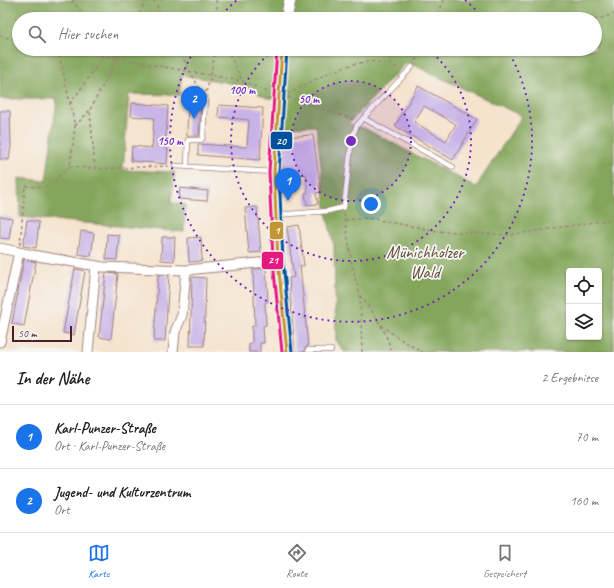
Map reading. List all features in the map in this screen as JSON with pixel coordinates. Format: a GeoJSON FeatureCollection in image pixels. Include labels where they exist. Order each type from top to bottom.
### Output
{"type":"FeatureCollection","features":[{"type":"Feature","properties":{"kind":"street"},"geometry":{"type":"LineString","coordinates":[[287,12],[290,0]]}},
{"type":"Feature","properties":{"kind":"street"},"geometry":{"type":"LineString","coordinates":[[282,56],[274,172],[278,261],[289,350]]}},
{"type":"Feature","properties":{"kind":"street"},"geometry":{"type":"LineString","coordinates":[[0,248],[96,266],[186,270],[278,261]]}},
{"type":"Feature","properties":{"kind":"street"},"geometry":{"type":"LineString","coordinates":[[0,342],[19,252]]}},
{"type":"Feature","properties":{"kind":"street"},"geometry":{"type":"LineString","coordinates":[[88,352],[96,266]]}},
{"type":"Feature","properties":{"kind":"street"},"geometry":{"type":"LineString","coordinates":[[173,352],[175,332],[182,315],[186,270]]}},
{"type":"Feature","properties":{"kind":"lane"},"geometry":{"type":"LineString","coordinates":[[276,215],[328,211],[344,207],[352,137],[361,120],[412,66]]}},
{"type":"Feature","properties":{"kind":"lane"},"geometry":{"type":"LineString","coordinates":[[187,167],[188,140],[200,140],[203,137],[204,98]]}},
{"type":"Feature","properties":{"kind":"lane"},"geometry":{"type":"LineString","coordinates":[[361,120],[453,167]]}},
{"type":"Feature","properties":{"kind":"lane"},"geometry":{"type":"LineString","coordinates":[[175,166],[274,172]]}},
{"type":"Feature","properties":{"kind":"lane"},"geometry":{"type":"LineString","coordinates":[[308,350],[331,350]]}},
{"type":"Feature","properties":{"kind":"path"},"geometry":{"type":"LineString","coordinates":[[72,0],[81,12]]}},
{"type":"Feature","properties":{"kind":"path"},"geometry":{"type":"LineString","coordinates":[[140,12],[146,0]]}},
{"type":"Feature","properties":{"kind":"path"},"geometry":{"type":"LineString","coordinates":[[154,0],[160,12]]}},
{"type":"Feature","properties":{"kind":"path"},"geometry":{"type":"LineString","coordinates":[[216,0],[217,12]]}},
{"type":"Feature","properties":{"kind":"path"},"geometry":{"type":"LineString","coordinates":[[439,12],[444,0]]}},
{"type":"Feature","properties":{"kind":"path"},"geometry":{"type":"LineString","coordinates":[[602,18],[614,14]]}},
{"type":"Feature","properties":{"kind":"path"},"geometry":{"type":"LineString","coordinates":[[0,36],[12,39]]}},
{"type":"Feature","properties":{"kind":"path"},"geometry":{"type":"LineString","coordinates":[[19,252],[25,186],[38,187],[50,185],[70,166],[75,126],[60,56]]}},
{"type":"Feature","properties":{"kind":"path"},"geometry":{"type":"LineString","coordinates":[[70,104],[104,56],[242,81],[279,96]]}},
{"type":"Feature","properties":{"kind":"path"},"geometry":{"type":"LineString","coordinates":[[182,56],[204,98]]}},
{"type":"Feature","properties":{"kind":"path"},"geometry":{"type":"LineString","coordinates":[[204,98],[211,76],[214,56]]}},
{"type":"Feature","properties":{"kind":"path"},"geometry":{"type":"LineString","coordinates":[[230,56],[242,81]]}},
{"type":"Feature","properties":{"kind":"path"},"geometry":{"type":"LineString","coordinates":[[412,66],[418,56]]}},
{"type":"Feature","properties":{"kind":"path"},"geometry":{"type":"LineString","coordinates":[[75,126],[90,110],[118,58]]}},
{"type":"Feature","properties":{"kind":"path"},"geometry":{"type":"LineString","coordinates":[[361,120],[286,96],[323,75],[355,63],[379,62],[395,66],[404,74]]}},
{"type":"Feature","properties":{"kind":"path"},"geometry":{"type":"LineString","coordinates":[[90,110],[95,169]]}},
{"type":"Feature","properties":{"kind":"path"},"geometry":{"type":"LineString","coordinates":[[70,166],[95,169],[175,166]]}},
{"type":"Feature","properties":{"kind":"path"},"geometry":{"type":"LineString","coordinates":[[344,207],[352,265],[360,296],[362,352]]}},
{"type":"Feature","properties":{"kind":"path"},"geometry":{"type":"LineString","coordinates":[[345,220],[368,218],[437,231],[509,235],[614,219]]}},
{"type":"Feature","properties":{"kind":"path"},"geometry":{"type":"LineString","coordinates":[[360,296],[380,324],[391,352]]}},
{"type":"Feature","properties":{"kind":"path"},"geometry":{"type":"LineString","coordinates":[[380,324],[422,352]]}},
{"type":"Feature","properties":{"kind":"green space","name":"Münichholzer Wald"},"geometry":{"type":"Polygon","coordinates":[[[0,0],[614,0],[614,352],[344,352],[336,340],[334,246],[327,216],[316,126],[282,127],[284,99],[267,98],[242,85],[182,75],[179,95],[129,94],[123,170],[175,172],[171,203],[185,204],[184,232],[20,217],[19,178],[46,181],[57,99],[0,99],[0,0]],[[407,62],[348,124],[364,128],[476,187],[522,116],[407,62]]]}},
{"type":"Feature","properties":{"kind":"building"},"geometry":{"type":"Polygon","coordinates":[[[418,86],[477,119],[453,160],[395,126],[418,86]],[[424,106],[414,122],[446,141],[456,124],[424,106]]]}},
{"type":"Feature","properties":{"kind":"building"},"geometry":{"type":"Polygon","coordinates":[[[188,101],[201,102],[199,136],[187,136],[188,101]]]}},
{"type":"Feature","properties":{"kind":"building"},"geometry":{"type":"Polygon","coordinates":[[[132,103],[168,106],[165,149],[168,149],[167,164],[131,161],[132,146],[152,148],[154,118],[131,116],[132,103]]]}},
{"type":"Feature","properties":{"kind":"building"},"geometry":{"type":"Polygon","coordinates":[[[219,105],[263,108],[260,160],[198,155],[198,144],[247,147],[249,120],[218,117],[219,105]]]}},
{"type":"Feature","properties":{"kind":"building"},"geometry":{"type":"Polygon","coordinates":[[[0,111],[10,111],[11,146],[9,160],[0,159],[0,111]]]}},
{"type":"Feature","properties":{"kind":"building"},"geometry":{"type":"Polygon","coordinates":[[[313,135],[321,192],[316,193],[318,204],[307,205],[305,193],[308,193],[306,174],[286,176],[282,168],[283,137],[313,135]]]}},
{"type":"Feature","properties":{"kind":"building"},"geometry":{"type":"Polygon","coordinates":[[[180,188],[208,191],[207,201],[179,199],[180,188]]]}},
{"type":"Feature","properties":{"kind":"building"},"geometry":{"type":"Polygon","coordinates":[[[257,207],[261,252],[249,253],[245,208],[257,207]]]}},
{"type":"Feature","properties":{"kind":"building"},"geometry":{"type":"Polygon","coordinates":[[[0,216],[12,218],[9,239],[0,238],[0,216]]]}},
{"type":"Feature","properties":{"kind":"building"},"geometry":{"type":"Polygon","coordinates":[[[27,220],[39,222],[36,248],[23,246],[27,220]]]}},
{"type":"Feature","properties":{"kind":"building"},"geometry":{"type":"Polygon","coordinates":[[[299,225],[304,266],[300,266],[308,346],[305,348],[305,352],[295,352],[289,278],[294,277],[287,227],[299,225]]]}},
{"type":"Feature","properties":{"kind":"building"},"geometry":{"type":"Polygon","coordinates":[[[81,231],[94,233],[91,256],[78,254],[81,231]]]}},
{"type":"Feature","properties":{"kind":"building"},"geometry":{"type":"Polygon","coordinates":[[[107,234],[119,235],[117,260],[106,259],[107,234]]]}},
{"type":"Feature","properties":{"kind":"building"},"geometry":{"type":"Polygon","coordinates":[[[162,237],[175,237],[174,261],[161,260],[162,237]]]}},
{"type":"Feature","properties":{"kind":"building"},"geometry":{"type":"Polygon","coordinates":[[[201,237],[202,261],[189,262],[188,238],[201,237]]]}},
{"type":"Feature","properties":{"kind":"building"},"geometry":{"type":"Polygon","coordinates":[[[24,259],[36,262],[24,326],[12,324],[24,259]]]}},
{"type":"Feature","properties":{"kind":"building"},"geometry":{"type":"Polygon","coordinates":[[[266,268],[268,302],[265,302],[266,325],[263,326],[264,343],[260,343],[260,352],[249,352],[249,344],[252,343],[252,326],[255,326],[253,269],[266,268]]]}},
{"type":"Feature","properties":{"kind":"building"},"geometry":{"type":"Polygon","coordinates":[[[75,269],[85,271],[74,335],[63,333],[75,269]]]}},
{"type":"Feature","properties":{"kind":"building"},"geometry":{"type":"Polygon","coordinates":[[[106,273],[118,274],[111,339],[99,337],[106,273]]]}},
{"type":"Feature","properties":{"kind":"building"},"geometry":{"type":"Polygon","coordinates":[[[158,275],[169,275],[165,341],[154,341],[158,275]]]}},
{"type":"Feature","properties":{"kind":"building"},"geometry":{"type":"Polygon","coordinates":[[[192,277],[206,278],[204,346],[190,346],[192,277]]]}},
{"type":"Feature","properties":{"kind":"transit line","name":"21"},"geometry":{"type":"LineString","coordinates":[[277,56],[269,172],[273,261],[282,352]]}},
{"type":"Feature","properties":{"kind":"transit line","name":"1"},"geometry":{"type":"LineString","coordinates":[[282,56],[274,172],[278,261],[287,352]]}},
{"type":"Feature","properties":{"kind":"transit line","name":"20"},"geometry":{"type":"LineString","coordinates":[[287,56],[279,172],[283,261],[292,352]]}},
{"type":"Feature","properties":{"kind":"place","name":"Jugend- und Kulturzentrum"},"geometry":{"type":"Point","coordinates":[194,119]}},
{"type":"Feature","properties":{"kind":"place","name":"Karl-Punzer-Straße"},"geometry":{"type":"Point","coordinates":[288,201]}}]}
